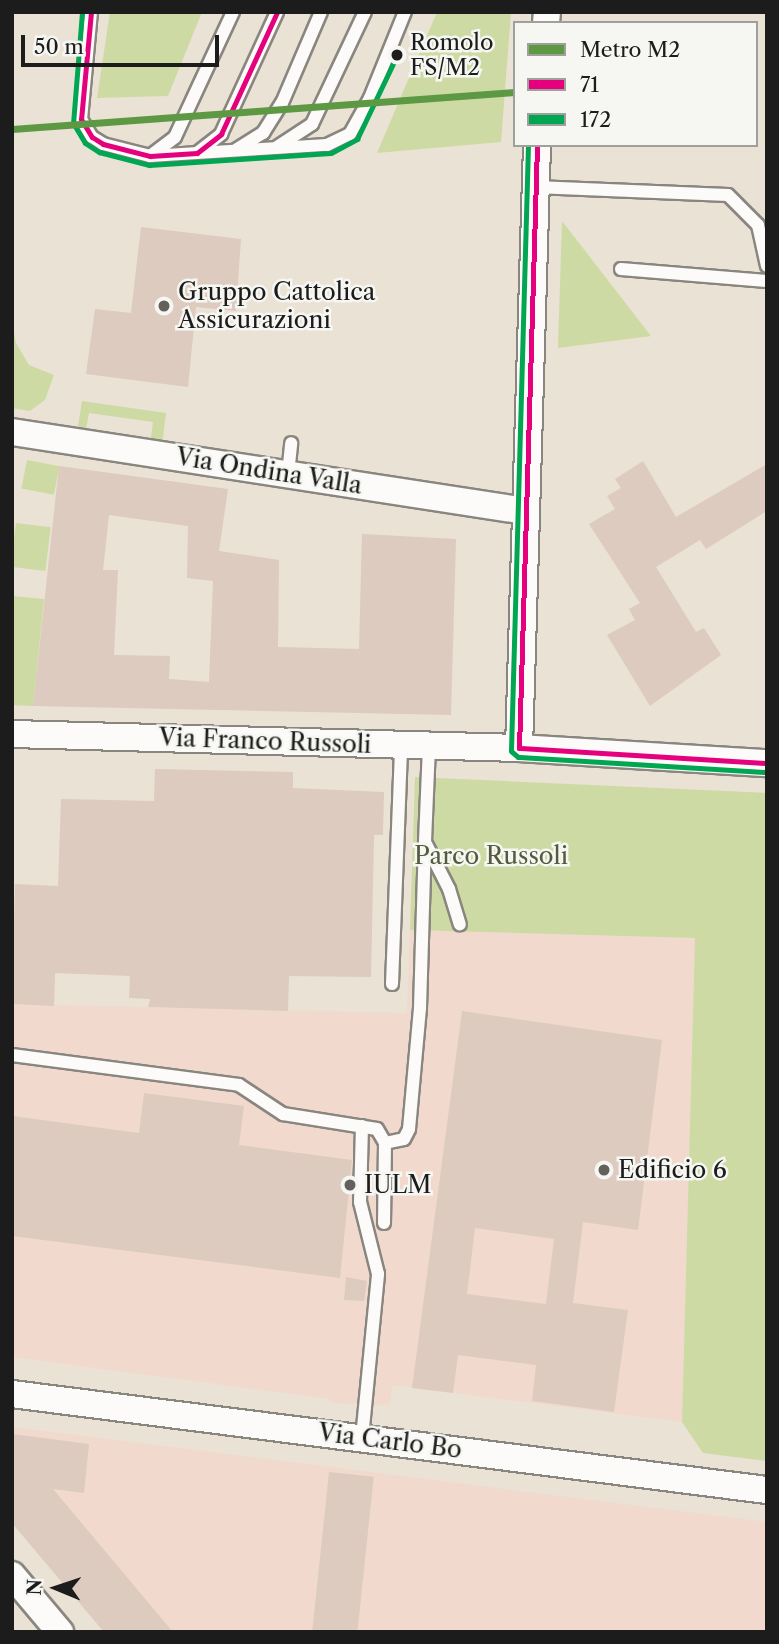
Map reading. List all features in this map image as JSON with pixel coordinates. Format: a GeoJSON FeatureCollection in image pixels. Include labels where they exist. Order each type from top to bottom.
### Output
{"type":"FeatureCollection","features":[{"type":"Feature","properties":{"kind":"street"},"geometry":{"type":"LineString","coordinates":[[519,748],[537,147]]}},
{"type":"Feature","properties":{"kind":"street","name":"Via Ondina Valla"},"geometry":{"type":"LineString","coordinates":[[12,432],[525,511]]}},
{"type":"Feature","properties":{"kind":"street","name":"Via Franco Russoli"},"geometry":{"type":"LineString","coordinates":[[12,734],[519,748],[767,763]]}},
{"type":"Feature","properties":{"kind":"street","name":"Via Carlo Bo"},"geometry":{"type":"LineString","coordinates":[[12,1394],[767,1490]]}},
{"type":"Feature","properties":{"kind":"street"},"geometry":{"type":"LineString","coordinates":[[12,1575],[60,1632]]}},
{"type":"Feature","properties":{"kind":"lane"},"geometry":{"type":"LineString","coordinates":[[91,12],[81,119],[92,137],[103,144],[150,156],[327,145],[350,134],[370,99],[405,12]]}},
{"type":"Feature","properties":{"kind":"lane"},"geometry":{"type":"LineString","coordinates":[[150,156],[175,137],[233,12]]}},
{"type":"Feature","properties":{"kind":"lane"},"geometry":{"type":"LineString","coordinates":[[197,153],[221,134],[277,12]]}},
{"type":"Feature","properties":{"kind":"lane"},"geometry":{"type":"LineString","coordinates":[[234,150],[263,133],[282,103],[321,12]]}},
{"type":"Feature","properties":{"kind":"lane"},"geometry":{"type":"LineString","coordinates":[[277,148],[312,124],[365,12]]}},
{"type":"Feature","properties":{"kind":"lane"},"geometry":{"type":"LineString","coordinates":[[535,187],[728,195],[744,206],[758,225],[767,266]]}},
{"type":"Feature","properties":{"kind":"lane"},"geometry":{"type":"LineString","coordinates":[[621,269],[767,281]]}},
{"type":"Feature","properties":{"kind":"lane"},"geometry":{"type":"LineString","coordinates":[[288,474],[291,443]]}},
{"type":"Feature","properties":{"kind":"lane"},"geometry":{"type":"LineString","coordinates":[[392,984],[401,745]]}},
{"type":"Feature","properties":{"kind":"lane"},"geometry":{"type":"LineString","coordinates":[[385,1143],[404,1139],[409,1129],[420,1008],[429,746]]}},
{"type":"Feature","properties":{"kind":"lane"},"geometry":{"type":"LineString","coordinates":[[425,842],[449,889],[460,924]]}},
{"type":"Feature","properties":{"kind":"lane"},"geometry":{"type":"LineString","coordinates":[[12,1055],[239,1085],[283,1114],[377,1129],[385,1143],[384,1223]]}},
{"type":"Feature","properties":{"kind":"lane"},"geometry":{"type":"LineString","coordinates":[[362,1126],[360,1202],[378,1283],[362,1438]]}},
{"type":"Feature","properties":{"kind":"shaded area","name":"IULM"},"geometry":{"type":"Polygon","coordinates":[[[410,930],[695,938],[682,1422],[393,1385],[389,1405],[331,1403],[331,1399],[12,1357],[12,1004],[407,1013],[410,930]]]}},
{"type":"Feature","properties":{"kind":"shaded area"},"geometry":{"type":"Polygon","coordinates":[[[12,1427],[767,1522],[767,1632],[104,1632],[12,1523],[12,1427]]]}},
{"type":"Feature","properties":{"kind":"green space"},"geometry":{"type":"Polygon","coordinates":[[[110,12],[202,12],[168,96],[97,98],[110,12]]]}},
{"type":"Feature","properties":{"kind":"green space"},"geometry":{"type":"Polygon","coordinates":[[[437,12],[511,12],[501,142],[377,153],[437,12]]]}},
{"type":"Feature","properties":{"kind":"green space"},"geometry":{"type":"Polygon","coordinates":[[[562,221],[651,336],[558,348],[562,221]]]}},
{"type":"Feature","properties":{"kind":"green space"},"geometry":{"type":"Polygon","coordinates":[[[12,322],[16,343],[29,365],[54,375],[45,400],[30,411],[12,408],[12,322]]]}},
{"type":"Feature","properties":{"kind":"green space"},"geometry":{"type":"Polygon","coordinates":[[[82,401],[166,413],[162,446],[150,444],[153,422],[89,413],[85,434],[77,433],[82,401]]]}},
{"type":"Feature","properties":{"kind":"green space"},"geometry":{"type":"Polygon","coordinates":[[[27,460],[59,466],[54,495],[21,488],[27,460]]]}},
{"type":"Feature","properties":{"kind":"green space"},"geometry":{"type":"Polygon","coordinates":[[[16,523],[51,527],[45,571],[12,567],[16,523]]]}},
{"type":"Feature","properties":{"kind":"green space"},"geometry":{"type":"Polygon","coordinates":[[[12,596],[44,599],[33,706],[12,705],[12,596]]]}},
{"type":"Feature","properties":{"kind":"green space","name":"Parco Russoli"},"geometry":{"type":"Polygon","coordinates":[[[415,777],[767,793],[767,1461],[703,1453],[682,1422],[695,938],[410,930],[415,777]]]}},
{"type":"Feature","properties":{"kind":"building"},"geometry":{"type":"Polygon","coordinates":[[[141,227],[241,239],[236,311],[196,307],[188,387],[86,374],[95,309],[131,313],[141,227]]]}},
{"type":"Feature","properties":{"kind":"building"},"geometry":{"type":"Polygon","coordinates":[[[643,461],[676,517],[767,464],[767,511],[706,549],[700,540],[656,567],[696,632],[704,628],[721,655],[650,706],[607,635],[635,620],[629,609],[640,603],[589,524],[615,509],[607,496],[621,488],[615,479],[643,461]]]}},
{"type":"Feature","properties":{"kind":"building"},"geometry":{"type":"Polygon","coordinates":[[[59,466],[228,489],[219,551],[279,560],[278,647],[359,649],[362,534],[456,539],[451,715],[33,706],[59,466]],[[109,515],[103,570],[118,570],[114,655],[170,656],[169,679],[209,682],[213,581],[187,578],[188,526],[109,515]]]}},
{"type":"Feature","properties":{"kind":"building"},"geometry":{"type":"Polygon","coordinates":[[[155,769],[293,772],[293,788],[384,792],[383,835],[374,835],[371,977],[289,976],[288,1011],[148,1007],[150,999],[129,998],[130,976],[55,973],[54,1006],[12,1004],[15,884],[58,886],[61,799],[154,801],[155,769]]]}},
{"type":"Feature","properties":{"kind":"building"},"geometry":{"type":"Polygon","coordinates":[[[462,1011],[662,1040],[638,1230],[583,1222],[573,1303],[628,1310],[614,1412],[532,1401],[536,1365],[458,1355],[453,1393],[412,1388],[462,1011]],[[475,1228],[467,1294],[546,1304],[554,1239],[475,1228]]]}},
{"type":"Feature","properties":{"kind":"building"},"geometry":{"type":"Polygon","coordinates":[[[144,1093],[244,1106],[239,1145],[352,1160],[340,1278],[12,1236],[12,1116],[139,1133],[144,1093]]]}},
{"type":"Feature","properties":{"kind":"building"},"geometry":{"type":"Polygon","coordinates":[[[346,1277],[367,1281],[364,1301],[344,1300],[346,1277]]]}},
{"type":"Feature","properties":{"kind":"building"},"geometry":{"type":"Polygon","coordinates":[[[12,1434],[89,1444],[84,1493],[53,1489],[173,1632],[104,1632],[12,1523],[12,1434]]]}},
{"type":"Feature","properties":{"kind":"building"},"geometry":{"type":"Polygon","coordinates":[[[329,1472],[374,1477],[357,1632],[312,1632],[329,1472]]]}},
{"type":"Feature","properties":{"kind":"metro line","name":"M2"},"geometry":{"type":"LineString","coordinates":[[12,129],[513,92]]}},
{"type":"Feature","properties":{"kind":"transit line","name":"172"},"geometry":{"type":"LineString","coordinates":[[82,12],[73,123],[85,143],[99,152],[149,165],[331,153],[357,139],[397,55]]}},
{"type":"Feature","properties":{"kind":"transit line","name":"71"},"geometry":{"type":"LineString","coordinates":[[91,12],[81,119],[92,137],[103,144],[150,156],[197,153],[221,134],[277,12]]}},
{"type":"Feature","properties":{"kind":"transit line","name":"172"},"geometry":{"type":"LineString","coordinates":[[528,147],[511,751],[518,757],[766,772]]}},
{"type":"Feature","properties":{"kind":"transit line","name":"71"},"geometry":{"type":"LineString","coordinates":[[519,748],[537,147]]}},
{"type":"Feature","properties":{"kind":"transit line","name":"71"},"geometry":{"type":"LineString","coordinates":[[519,748],[767,763]]}},
{"type":"Feature","properties":{"kind":"place","name":"Romolo FS/M2"},"geometry":{"type":"Point","coordinates":[397,55]}},
{"type":"Feature","properties":{"kind":"place","name":"Gruppo Cattolica Assicurazioni"},"geometry":{"type":"Point","coordinates":[164,306]}},
{"type":"Feature","properties":{"kind":"place","name":"Edificio 6"},"geometry":{"type":"Point","coordinates":[604,1170]}},
{"type":"Feature","properties":{"kind":"place","name":"IULM"},"geometry":{"type":"Point","coordinates":[350,1185]}}]}
